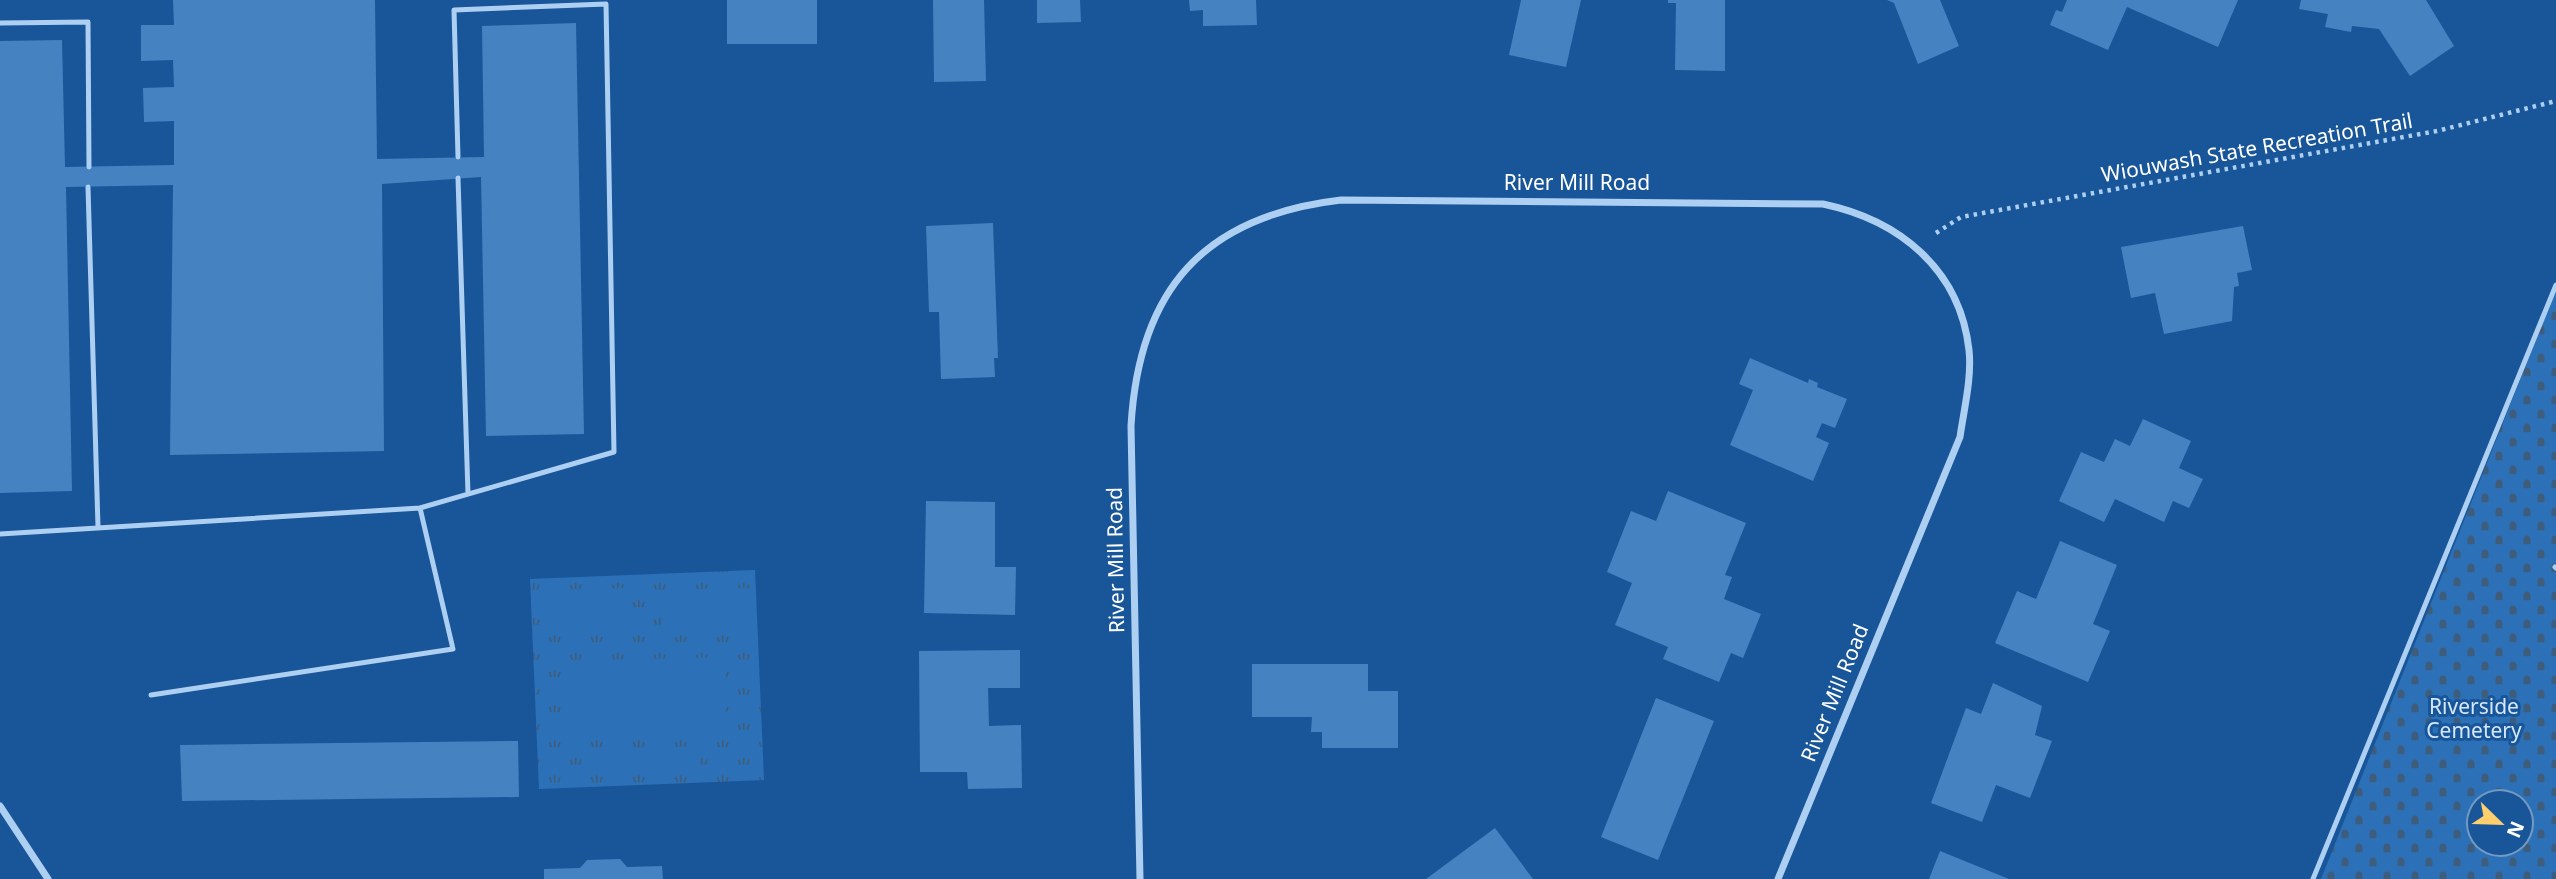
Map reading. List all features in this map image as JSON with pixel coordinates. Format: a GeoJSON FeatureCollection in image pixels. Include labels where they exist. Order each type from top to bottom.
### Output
{"type":"FeatureCollection","features":[{"type":"Feature","properties":{"kind":"street","name":"River Mill Road"},"geometry":{"type":"LineString","coordinates":[[1140,879],[1131,426],[1134,380],[1144,343],[1159,306],[1178,277],[1220,240],[1265,216],[1302,205],[1342,200],[1823,204],[1883,222],[1917,248],[1941,275],[1960,312],[1969,351],[1967,391],[1959,436],[1777,879]]}},
{"type":"Feature","properties":{"kind":"street"},"geometry":{"type":"LineString","coordinates":[[0,806],[48,879]]}},
{"type":"Feature","properties":{"kind":"lane"},"geometry":{"type":"LineString","coordinates":[[0,534],[420,508],[614,452],[606,4],[454,10],[458,157]]}},
{"type":"Feature","properties":{"kind":"lane"},"geometry":{"type":"LineString","coordinates":[[0,23],[88,22],[89,167]]}},
{"type":"Feature","properties":{"kind":"lane"},"geometry":{"type":"LineString","coordinates":[[458,178],[468,494]]}},
{"type":"Feature","properties":{"kind":"lane"},"geometry":{"type":"LineString","coordinates":[[88,187],[98,527]]}},
{"type":"Feature","properties":{"kind":"lane"},"geometry":{"type":"LineString","coordinates":[[2313,879],[2556,285]]}},
{"type":"Feature","properties":{"kind":"lane"},"geometry":{"type":"LineString","coordinates":[[150,695],[453,649],[420,508]]}},
{"type":"Feature","properties":{"kind":"path","name":"Wiouwash State Recreation Trail"},"geometry":{"type":"LineString","coordinates":[[1961,217],[2437,131],[2556,101]]}},
{"type":"Feature","properties":{"kind":"green space","name":"Riverside Cemetery"},"geometry":{"type":"Polygon","coordinates":[[[2556,290],[2556,879],[2321,879],[2556,290]]]}},
{"type":"Feature","properties":{"kind":"green space"},"geometry":{"type":"Polygon","coordinates":[[[755,570],[764,780],[539,789],[530,579],[755,570]]]}},
{"type":"Feature","properties":{"kind":"green space"},"geometry":{"type":"Polygon","coordinates":[[[632,588],[633,629],[544,631],[543,590],[632,588]]]}},
{"type":"Feature","properties":{"kind":"green space"},"geometry":{"type":"Polygon","coordinates":[[[750,588],[751,628],[662,631],[661,590],[750,588]]]}},
{"type":"Feature","properties":{"kind":"green space"},"geometry":{"type":"Polygon","coordinates":[[[724,657],[726,729],[570,734],[569,661],[724,657]]]}},
{"type":"Feature","properties":{"kind":"green space"},"geometry":{"type":"Polygon","coordinates":[[[699,746],[700,767],[598,771],[597,750],[699,746]]]}},
{"type":"Feature","properties":{"kind":"building"},"geometry":{"type":"Polygon","coordinates":[[[173,0],[375,0],[377,159],[484,157],[482,26],[576,23],[584,434],[486,436],[481,177],[382,184],[384,451],[170,455],[173,185],[66,187],[72,491],[0,493],[0,41],[62,40],[65,167],[174,165],[174,121],[144,122],[143,88],[174,87],[173,60],[141,61],[141,25],[174,25],[173,0]]]}},
{"type":"Feature","properties":{"kind":"building"},"geometry":{"type":"Polygon","coordinates":[[[727,0],[817,0],[817,44],[727,44],[727,0]]]}},
{"type":"Feature","properties":{"kind":"building"},"geometry":{"type":"Polygon","coordinates":[[[933,0],[984,0],[986,81],[934,82],[933,0]]]}},
{"type":"Feature","properties":{"kind":"building"},"geometry":{"type":"Polygon","coordinates":[[[1037,0],[1080,0],[1081,22],[1037,23],[1037,0]]]}},
{"type":"Feature","properties":{"kind":"building"},"geometry":{"type":"Polygon","coordinates":[[[1189,0],[1256,0],[1257,25],[1203,26],[1203,10],[1190,11],[1189,0]]]}},
{"type":"Feature","properties":{"kind":"building"},"geometry":{"type":"Polygon","coordinates":[[[1521,0],[1581,0],[1566,67],[1509,55],[1521,0]]]}},
{"type":"Feature","properties":{"kind":"building"},"geometry":{"type":"Polygon","coordinates":[[[1668,0],[1725,0],[1725,71],[1675,70],[1676,3],[1668,3],[1668,0]]]}},
{"type":"Feature","properties":{"kind":"building"},"geometry":{"type":"Polygon","coordinates":[[[1887,0],[1940,0],[1959,46],[1918,64],[1894,3],[1887,0]]]}},
{"type":"Feature","properties":{"kind":"building"},"geometry":{"type":"Polygon","coordinates":[[[2067,0],[2238,0],[2218,47],[2127,7],[2108,50],[2050,25],[2056,10],[2062,12],[2067,0]]]}},
{"type":"Feature","properties":{"kind":"building"},"geometry":{"type":"Polygon","coordinates":[[[2301,0],[2426,0],[2454,46],[2410,76],[2379,29],[2352,26],[2351,32],[2325,27],[2328,14],[2299,9],[2301,0]]]}},
{"type":"Feature","properties":{"kind":"building"},"geometry":{"type":"Polygon","coordinates":[[[993,223],[998,358],[994,358],[995,377],[941,379],[939,312],[929,312],[926,226],[993,223]]]}},
{"type":"Feature","properties":{"kind":"building"},"geometry":{"type":"Polygon","coordinates":[[[2243,226],[2252,270],[2237,273],[2239,286],[2234,287],[2232,321],[2164,334],[2155,293],[2131,298],[2121,247],[2243,226]]]}},
{"type":"Feature","properties":{"kind":"building"},"geometry":{"type":"Polygon","coordinates":[[[1750,358],[1808,383],[1809,379],[1818,383],[1817,387],[1847,399],[1835,428],[1822,423],[1816,437],[1829,443],[1813,481],[1730,445],[1753,390],[1739,384],[1750,358]]]}},
{"type":"Feature","properties":{"kind":"building"},"geometry":{"type":"Polygon","coordinates":[[[2143,419],[2191,441],[2179,468],[2203,479],[2189,508],[2173,501],[2164,522],[2115,499],[2104,522],[2059,501],[2081,452],[2104,462],[2115,439],[2130,446],[2143,419]]]}},
{"type":"Feature","properties":{"kind":"building"},"geometry":{"type":"Polygon","coordinates":[[[1668,491],[1746,523],[1725,575],[1732,577],[1724,599],[1761,614],[1743,658],[1731,653],[1719,682],[1663,659],[1668,647],[1615,625],[1632,583],[1607,572],[1631,511],[1656,521],[1668,491]]]}},
{"type":"Feature","properties":{"kind":"building"},"geometry":{"type":"Polygon","coordinates":[[[926,501],[995,502],[995,567],[1016,567],[1015,615],[924,613],[926,501]]]}},
{"type":"Feature","properties":{"kind":"building"},"geometry":{"type":"Polygon","coordinates":[[[2060,541],[2117,565],[2093,624],[2110,631],[2088,682],[1995,643],[2017,591],[2036,599],[2060,541]]]}},
{"type":"Feature","properties":{"kind":"building"},"geometry":{"type":"Polygon","coordinates":[[[1020,650],[1020,688],[988,688],[989,726],[1021,725],[1022,788],[968,789],[967,772],[920,772],[919,651],[1020,650]]]}},
{"type":"Feature","properties":{"kind":"building"},"geometry":{"type":"Polygon","coordinates":[[[1252,664],[1368,664],[1368,691],[1398,691],[1398,748],[1322,748],[1322,732],[1311,732],[1312,717],[1252,717],[1252,664]]]}},
{"type":"Feature","properties":{"kind":"building"},"geometry":{"type":"Polygon","coordinates":[[[1993,683],[2042,706],[2035,735],[2052,741],[2030,798],[1996,785],[1982,822],[1931,803],[1966,708],[1981,714],[1993,683]]]}},
{"type":"Feature","properties":{"kind":"building"},"geometry":{"type":"Polygon","coordinates":[[[1656,698],[1714,721],[1658,860],[1601,837],[1656,698]]]}},
{"type":"Feature","properties":{"kind":"building"},"geometry":{"type":"Polygon","coordinates":[[[518,741],[519,797],[182,801],[180,745],[518,741]]]}},
{"type":"Feature","properties":{"kind":"building"},"geometry":{"type":"Polygon","coordinates":[[[1495,828],[1533,879],[1426,879],[1495,828]]]}},
{"type":"Feature","properties":{"kind":"building"},"geometry":{"type":"Polygon","coordinates":[[[1940,851],[2009,879],[1929,879],[1940,851]]]}},
{"type":"Feature","properties":{"kind":"building"},"geometry":{"type":"Polygon","coordinates":[[[620,859],[627,867],[662,866],[663,879],[544,879],[544,869],[580,868],[587,860],[620,859]]]}}]}
